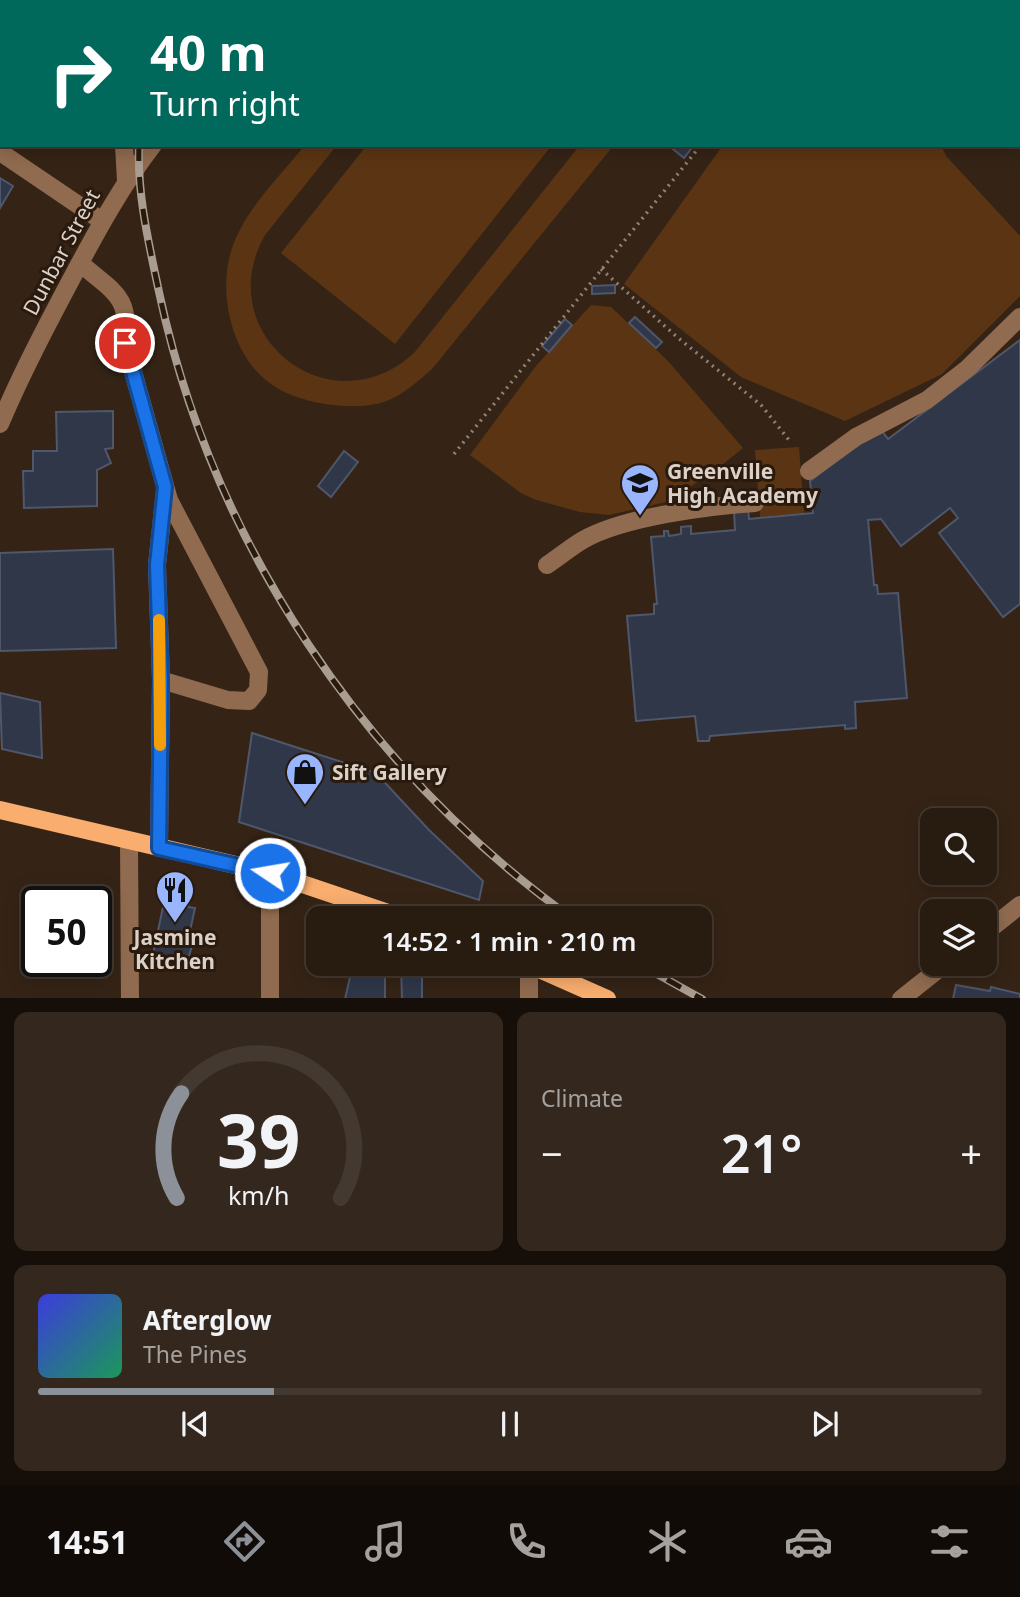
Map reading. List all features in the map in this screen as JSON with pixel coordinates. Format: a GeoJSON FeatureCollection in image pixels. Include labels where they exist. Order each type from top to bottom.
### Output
{"type":"FeatureCollection","features":[{"type":"Feature","properties":{"kind":"main road"},"geometry":{"type":"LineString","coordinates":[[0,810],[270,873],[368,906]]}},
{"type":"Feature","properties":{"kind":"main road"},"geometry":{"type":"LineString","coordinates":[[554,976],[605,998]]}},
{"type":"Feature","properties":{"kind":"street"},"geometry":{"type":"LineString","coordinates":[[124,147],[126,181]]}},
{"type":"Feature","properties":{"kind":"street","name":"Dunbar Street"},"geometry":{"type":"LineString","coordinates":[[0,424],[102,221],[126,181],[152,147]]}},
{"type":"Feature","properties":{"kind":"street"},"geometry":{"type":"LineString","coordinates":[[0,152],[102,221]]}},
{"type":"Feature","properties":{"kind":"street"},"geometry":{"type":"LineString","coordinates":[[80,263],[124,301],[128,320],[125,343],[169,500],[259,672],[258,690],[249,701],[228,700],[161,680]]}},
{"type":"Feature","properties":{"kind":"street"},"geometry":{"type":"LineString","coordinates":[[809,471],[856,437],[927,400],[968,368],[1020,317]]}},
{"type":"Feature","properties":{"kind":"street"},"geometry":{"type":"LineString","coordinates":[[159,848],[161,680],[157,565],[165,487]]}},
{"type":"Feature","properties":{"kind":"street"},"geometry":{"type":"LineString","coordinates":[[547,565],[584,539],[622,525],[707,506],[755,503]]}},
{"type":"Feature","properties":{"kind":"street"},"geometry":{"type":"LineString","coordinates":[[129,841],[130,998]]}},
{"type":"Feature","properties":{"kind":"street"},"geometry":{"type":"LineString","coordinates":[[270,873],[270,998]]}},
{"type":"Feature","properties":{"kind":"street"},"geometry":{"type":"LineString","coordinates":[[997,923],[1020,905]]}},
{"type":"Feature","properties":{"kind":"street"},"geometry":{"type":"LineString","coordinates":[[529,976],[529,998]]}},
{"type":"Feature","properties":{"kind":"street"},"geometry":{"type":"LineString","coordinates":[[902,998],[930,976]]}},
{"type":"Feature","properties":{"kind":"path"},"geometry":{"type":"LineString","coordinates":[[454,454],[700,147]]}},
{"type":"Feature","properties":{"kind":"path"},"geometry":{"type":"LineString","coordinates":[[601,270],[677,337],[761,405],[789,440]]}},
{"type":"Feature","properties":{"kind":"shaded area"},"geometry":{"type":"Polygon","coordinates":[[[303,147],[335,147],[265,235],[252,272],[253,306],[265,336],[287,360],[315,376],[347,381],[381,374],[414,353],[578,147],[612,147],[432,369],[389,400],[366,406],[326,404],[287,393],[267,381],[245,356],[228,308],[227,275],[234,243],[260,199],[303,147]]]}},
{"type":"Feature","properties":{"kind":"shaded area"},"geometry":{"type":"Polygon","coordinates":[[[365,147],[550,147],[395,344],[281,253],[365,147]]]}},
{"type":"Feature","properties":{"kind":"shaded area"},"geometry":{"type":"Polygon","coordinates":[[[722,147],[942,147],[946,156],[1020,236],[1020,296],[942,374],[845,421],[741,377],[624,284],[722,147]]]}},
{"type":"Feature","properties":{"kind":"shaded area"},"geometry":{"type":"Polygon","coordinates":[[[591,305],[611,307],[668,361],[743,448],[712,473],[666,502],[609,515],[580,512],[521,493],[470,455],[536,366],[591,305]]]}},
{"type":"Feature","properties":{"kind":"shaded area"},"geometry":{"type":"Polygon","coordinates":[[[799,447],[804,513],[760,517],[755,450],[799,447]]]}},
{"type":"Feature","properties":{"kind":"building"},"geometry":{"type":"Polygon","coordinates":[[[670,147],[692,147],[684,158],[670,147]]]}},
{"type":"Feature","properties":{"kind":"building"},"geometry":{"type":"Polygon","coordinates":[[[0,178],[13,186],[0,208],[0,178]]]}},
{"type":"Feature","properties":{"kind":"building"},"geometry":{"type":"Polygon","coordinates":[[[615,285],[615,293],[592,294],[592,286],[615,285]]]}},
{"type":"Feature","properties":{"kind":"building"},"geometry":{"type":"Polygon","coordinates":[[[635,317],[662,342],[656,348],[629,323],[635,317]]]}},
{"type":"Feature","properties":{"kind":"building"},"geometry":{"type":"Polygon","coordinates":[[[565,319],[572,325],[549,352],[542,346],[565,319]]]}},
{"type":"Feature","properties":{"kind":"building"},"geometry":{"type":"Polygon","coordinates":[[[1020,340],[1020,604],[1003,617],[939,533],[958,518],[950,508],[901,546],[881,519],[868,520],[874,585],[877,585],[878,594],[898,593],[907,698],[855,702],[856,728],[845,729],[845,725],[710,736],[709,741],[698,741],[695,716],[636,721],[627,616],[654,614],[654,604],[657,604],[651,537],[664,536],[664,531],[668,531],[669,536],[681,534],[681,527],[691,526],[691,534],[735,530],[734,510],[748,509],[749,519],[813,513],[810,481],[880,428],[888,439],[1020,340]]]}},
{"type":"Feature","properties":{"kind":"building"},"geometry":{"type":"Polygon","coordinates":[[[113,411],[113,448],[105,449],[111,463],[97,470],[97,506],[24,508],[23,471],[33,471],[33,451],[57,451],[56,412],[113,411]]]}},
{"type":"Feature","properties":{"kind":"building"},"geometry":{"type":"Polygon","coordinates":[[[344,451],[358,462],[331,497],[318,486],[344,451]]]}},
{"type":"Feature","properties":{"kind":"building"},"geometry":{"type":"Polygon","coordinates":[[[113,549],[116,648],[0,651],[0,553],[113,549]]]}},
{"type":"Feature","properties":{"kind":"building"},"geometry":{"type":"Polygon","coordinates":[[[0,693],[40,702],[42,758],[2,749],[0,693]]]}},
{"type":"Feature","properties":{"kind":"building"},"geometry":{"type":"Polygon","coordinates":[[[252,733],[376,773],[429,830],[483,881],[479,900],[239,822],[252,733]]]}},
{"type":"Feature","properties":{"kind":"building","name":"Jasmine Kitchen"},"geometry":{"type":"Polygon","coordinates":[[[166,893],[190,898],[188,907],[195,908],[188,940],[193,942],[189,956],[184,955],[181,965],[173,964],[172,969],[160,966],[162,961],[152,959],[166,893]]]}},
{"type":"Feature","properties":{"kind":"building"},"geometry":{"type":"Polygon","coordinates":[[[350,976],[385,976],[385,998],[345,998],[350,976]]]}},
{"type":"Feature","properties":{"kind":"building"},"geometry":{"type":"Polygon","coordinates":[[[401,976],[422,976],[422,998],[402,998],[401,976]]]}},
{"type":"Feature","properties":{"kind":"building"},"geometry":{"type":"Polygon","coordinates":[[[956,985],[990,991],[991,987],[1020,994],[1020,998],[953,998],[956,985]]]}},
{"type":"Feature","properties":{"kind":"railway"},"geometry":{"type":"LineString","coordinates":[[139,147],[140,182],[148,238],[183,385],[217,475],[258,561],[308,644],[365,721],[428,794],[498,860],[556,906]]}},
{"type":"Feature","properties":{"kind":"railway"},"geometry":{"type":"LineString","coordinates":[[661,976],[700,998]]}},
{"type":"Feature","properties":{"kind":"slow traffic"},"geometry":{"type":"LineString","coordinates":[[159,620],[160,745]]}},
{"type":"Feature","properties":{"kind":"place","name":"Greenville High Academy"},"geometry":{"type":"Point","coordinates":[640,517]}},
{"type":"Feature","properties":{"kind":"place","name":"Sift Gallery"},"geometry":{"type":"Point","coordinates":[305,806]}},
{"type":"Feature","properties":{"kind":"place","name":"Jasmine Kitchen"},"geometry":{"type":"Point","coordinates":[175,924]}},
{"type":"Feature","properties":{"kind":"route"},"geometry":{"type":"LineString","coordinates":[[125,343],[165,487],[157,565],[161,680],[159,848],[270,873]]}}]}
